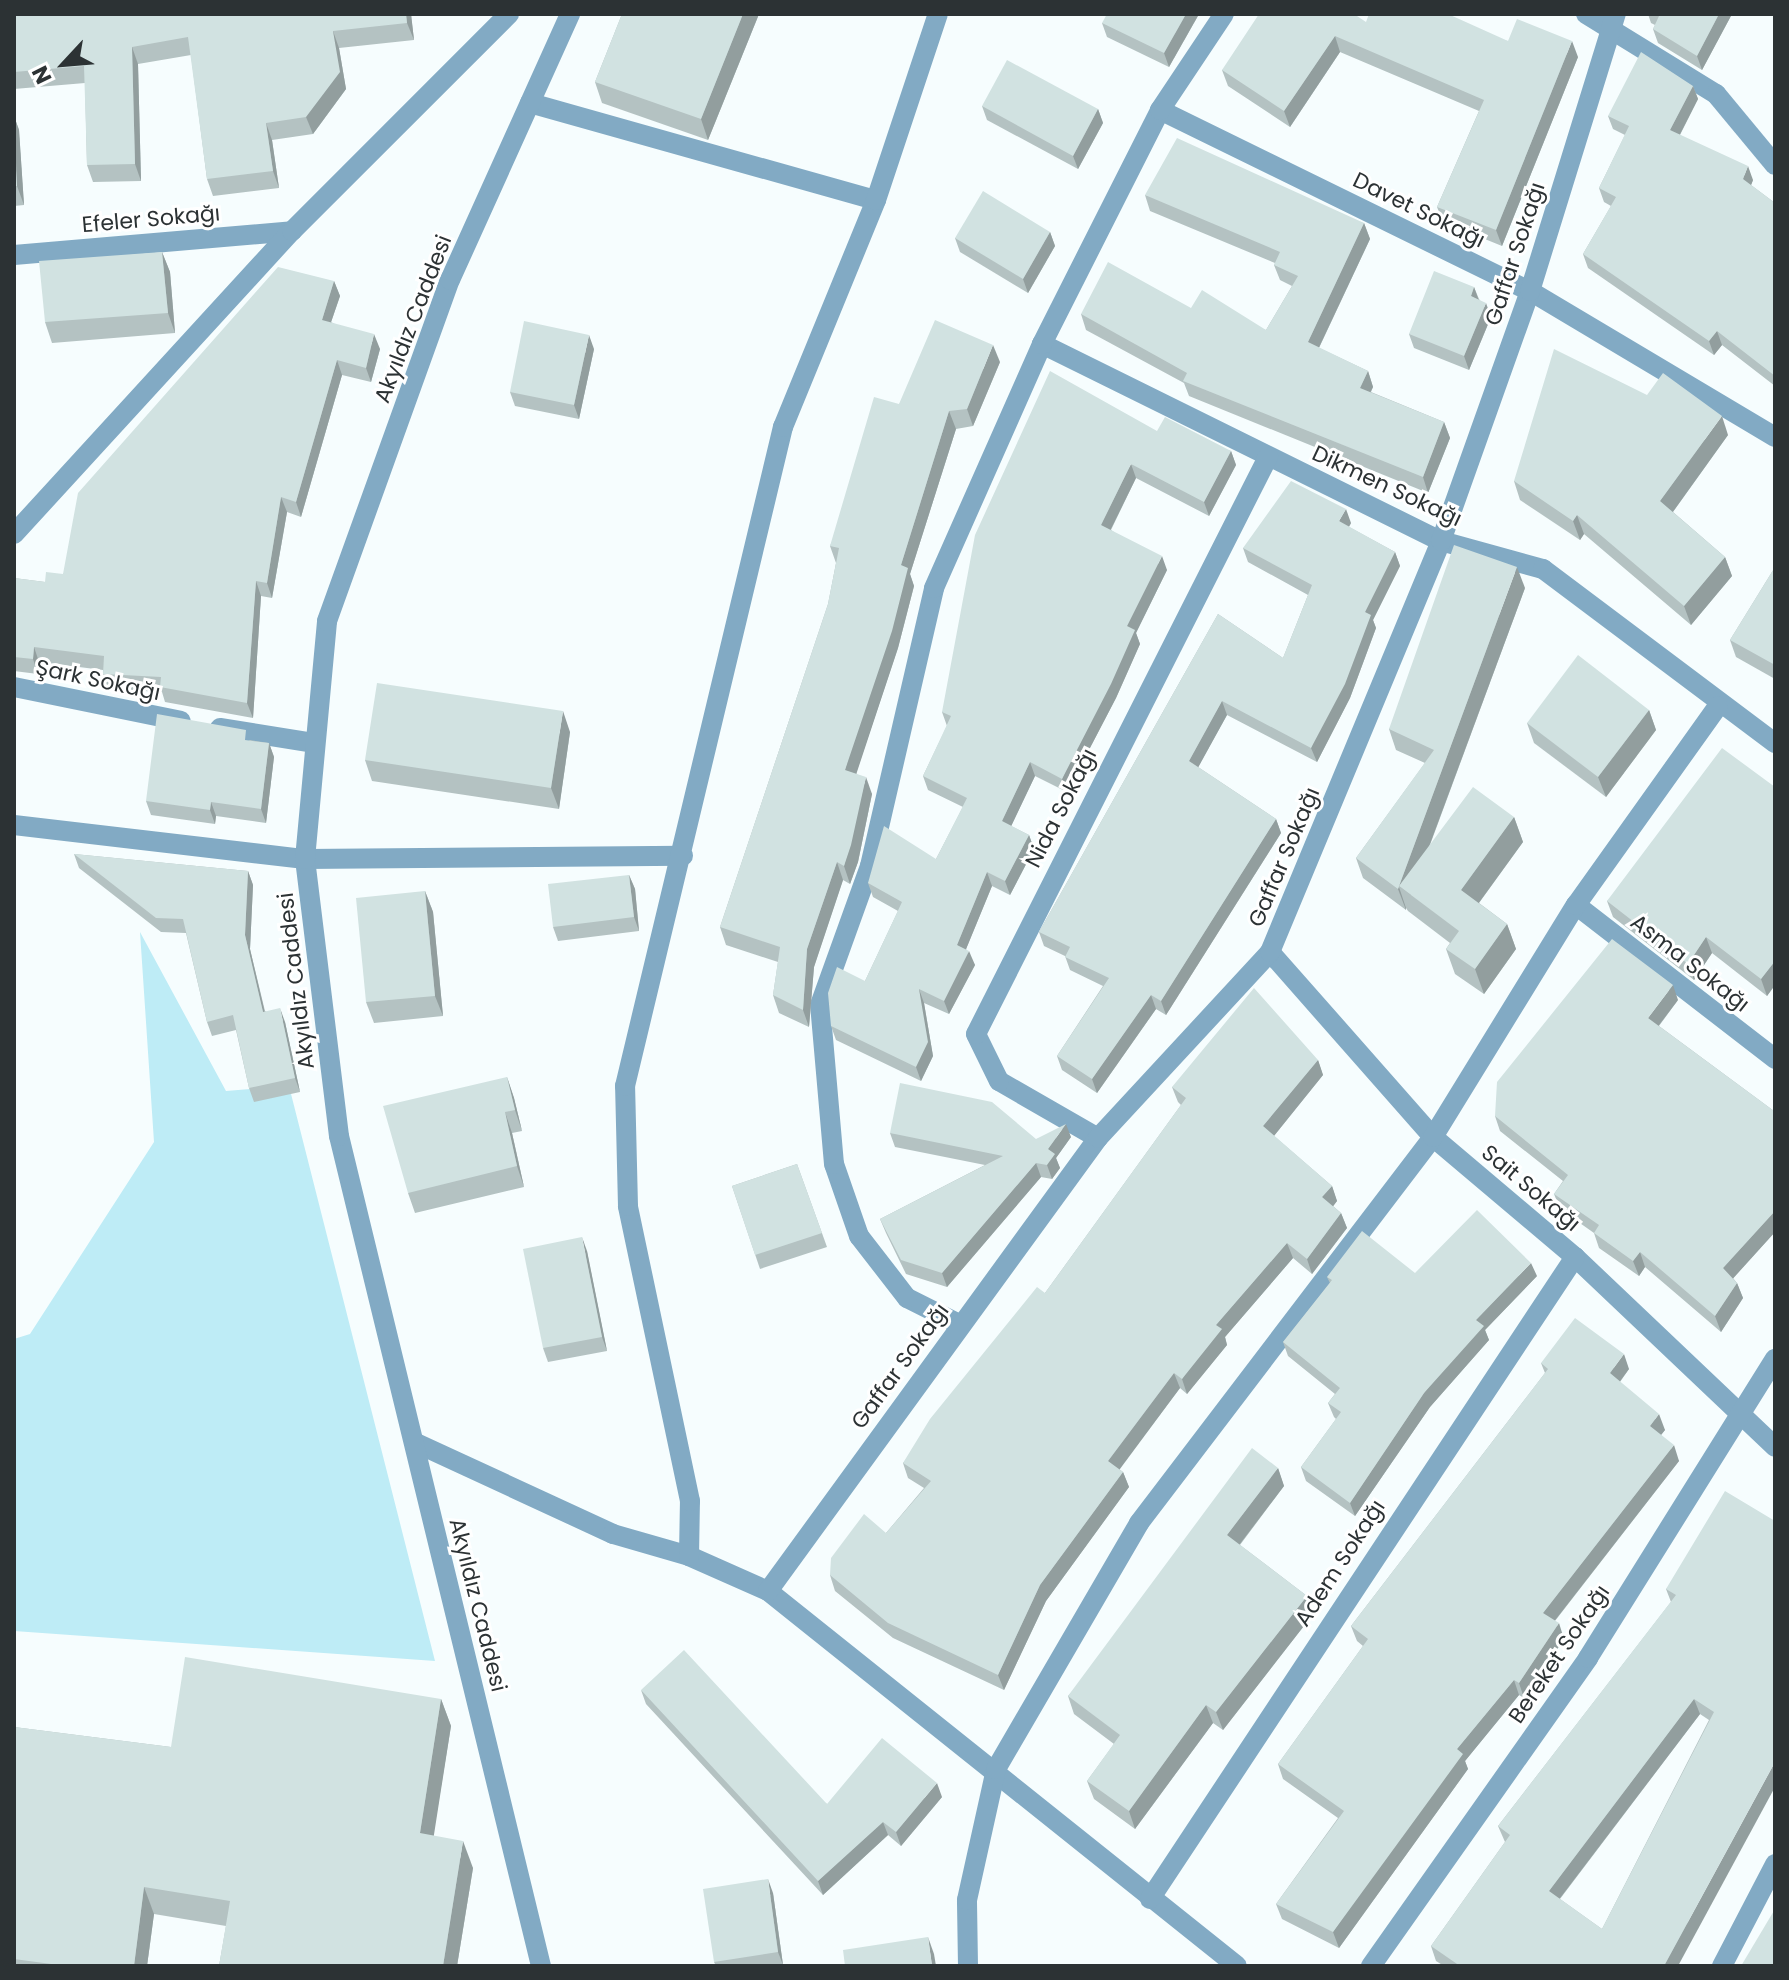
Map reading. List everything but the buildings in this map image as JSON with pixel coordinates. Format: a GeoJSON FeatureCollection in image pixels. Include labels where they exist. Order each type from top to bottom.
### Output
{"type":"FeatureCollection","features":[{"type":"Feature","properties":{"kind":"street"},"geometry":{"type":"LineString","coordinates":[[14,534],[292,231],[509,14]]}},
{"type":"Feature","properties":{"kind":"street","name":"Akyıldız Caddesi"},"geometry":{"type":"LineString","coordinates":[[541,1966],[339,1136],[305,859],[327,621],[450,280],[570,14]]}},
{"type":"Feature","properties":{"kind":"street"},"geometry":{"type":"LineString","coordinates":[[689,1556],[690,1501],[623,1146],[635,1032],[683,856],[745,564],[783,427],[876,200],[938,14]]}},
{"type":"Feature","properties":{"kind":"street"},"geometry":{"type":"LineString","coordinates":[[959,1324],[907,1298],[859,1236],[834,1164],[820,1005],[870,866],[934,588],[1042,344],[1160,110],[1224,14]]}},
{"type":"Feature","properties":{"kind":"street"},"geometry":{"type":"LineString","coordinates":[[1586,14],[1614,20],[1716,94],[1775,165]]}},
{"type":"Feature","properties":{"kind":"street","name":"Gaffar Sokağı"},"geometry":{"type":"LineString","coordinates":[[768,1591],[959,1324],[1098,1138],[1270,952],[1441,541],[1530,291],[1614,20]]}},
{"type":"Feature","properties":{"kind":"street"},"geometry":{"type":"LineString","coordinates":[[530,103],[876,200]]}},
{"type":"Feature","properties":{"kind":"street","name":"Davet Sokağı"},"geometry":{"type":"LineString","coordinates":[[1160,110],[1530,291],[1775,437]]}},
{"type":"Feature","properties":{"kind":"street","name":"Efeler Sokağı"},"geometry":{"type":"LineString","coordinates":[[14,255],[292,231]]}},
{"type":"Feature","properties":{"kind":"street","name":"Dikmen Sokağı"},"geometry":{"type":"LineString","coordinates":[[1042,344],[1441,541],[1543,569],[1718,706],[1775,743]]}},
{"type":"Feature","properties":{"kind":"street","name":"Nida Sokağı"},"geometry":{"type":"LineString","coordinates":[[1098,1138],[999,1081],[976,1034],[1268,457]]}},
{"type":"Feature","properties":{"kind":"street","name":"Şark Sokağı"},"geometry":{"type":"LineString","coordinates":[[14,687],[315,743]]}},
{"type":"Feature","properties":{"kind":"street"},"geometry":{"type":"LineString","coordinates":[[968,1966],[967,1900],[996,1769],[1139,1523],[1433,1137],[1576,905],[1718,706]]}},
{"type":"Feature","properties":{"kind":"street"},"geometry":{"type":"LineString","coordinates":[[14,825],[305,859],[683,856]]}},
{"type":"Feature","properties":{"kind":"street","name":"Asma Sokağı"},"geometry":{"type":"LineString","coordinates":[[1576,905],[1775,1059]]}},
{"type":"Feature","properties":{"kind":"street","name":"Sait Sokağı"},"geometry":{"type":"LineString","coordinates":[[1270,952],[1433,1137],[1575,1257],[1738,1417],[1775,1447]]}},
{"type":"Feature","properties":{"kind":"street","name":"Adem Sokağı"},"geometry":{"type":"LineString","coordinates":[[1150,1899],[1575,1257]]}},
{"type":"Feature","properties":{"kind":"street","name":"Bereket Sokağı"},"geometry":{"type":"LineString","coordinates":[[1371,1966],[1588,1658],[1775,1359]]}},
{"type":"Feature","properties":{"kind":"street"},"geometry":{"type":"LineString","coordinates":[[414,1442],[613,1534],[689,1556],[768,1591],[996,1769],[1150,1899],[1237,1966]]}},
{"type":"Feature","properties":{"kind":"street"},"geometry":{"type":"LineString","coordinates":[[1722,1966],[1775,1864]]}},
{"type":"Feature","properties":{"kind":"shaded area"},"geometry":{"type":"Polygon","coordinates":[[[140,932],[226,1091],[289,1086],[435,1661],[14,1631],[14,1339],[30,1334],[154,1142],[140,932]]]}}]}
